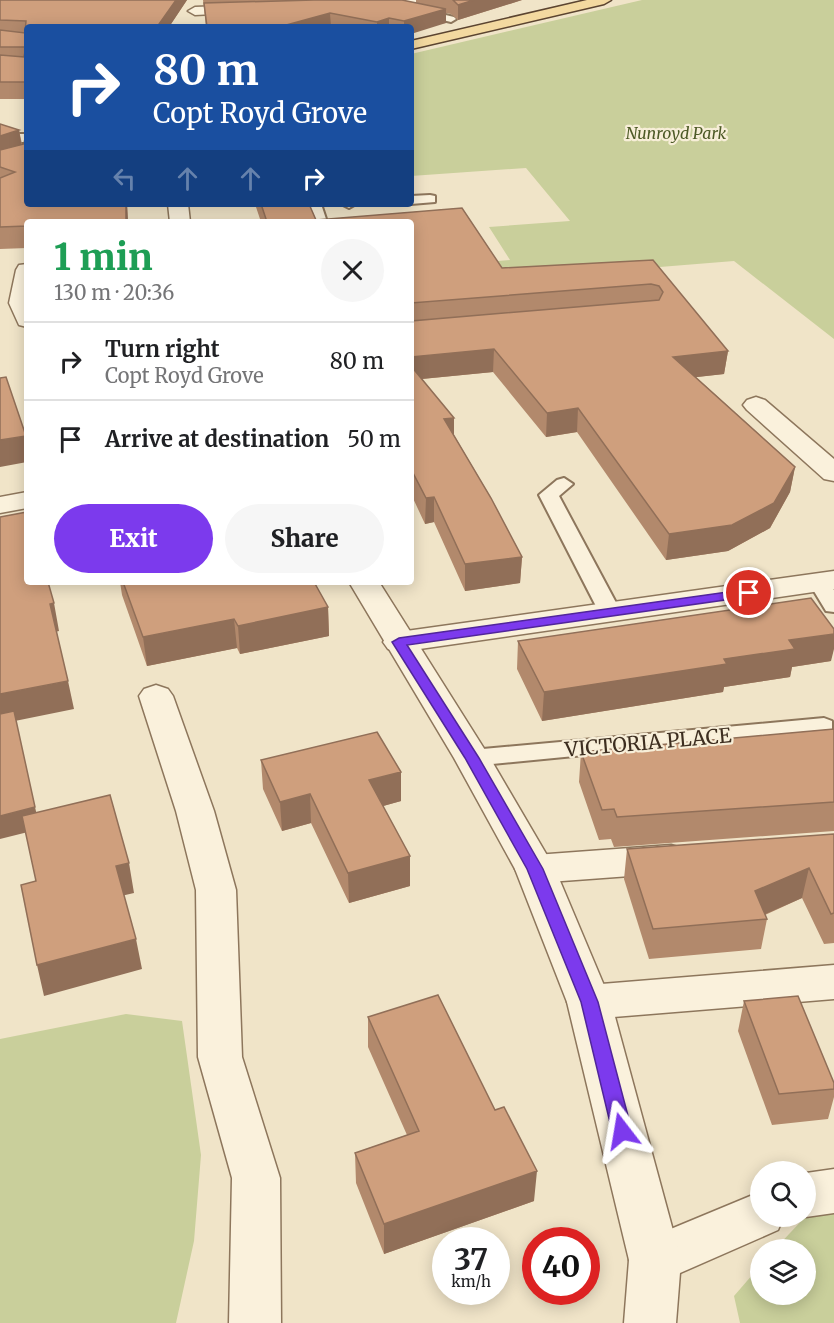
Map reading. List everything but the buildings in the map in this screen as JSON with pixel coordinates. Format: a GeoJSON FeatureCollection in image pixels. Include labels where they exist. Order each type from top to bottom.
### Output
{"type":"FeatureCollection","features":[{"type":"Feature","properties":{"kind":"main road"},"geometry":{"type":"LineString","coordinates":[[414,44],[604,0]]}},
{"type":"Feature","properties":{"kind":"street"},"geometry":{"type":"LineString","coordinates":[[356,7],[388,6],[417,0]]}},
{"type":"Feature","properties":{"kind":"street"},"geometry":{"type":"LineString","coordinates":[[191,24],[196,4],[257,9]]}},
{"type":"Feature","properties":{"kind":"street"},"geometry":{"type":"LineString","coordinates":[[21,267],[20,303],[24,313]]}},
{"type":"Feature","properties":{"kind":"street"},"geometry":{"type":"LineString","coordinates":[[756,405],[834,473]]}},
{"type":"Feature","properties":{"kind":"street"},"geometry":{"type":"LineString","coordinates":[[0,505],[24,501]]}},
{"type":"Feature","properties":{"kind":"street"},"geometry":{"type":"LineString","coordinates":[[366,585],[472,758],[535,869],[590,1002],[655,1260],[650,1323]]}},
{"type":"Feature","properties":{"kind":"street"},"geometry":{"type":"LineString","coordinates":[[399,642],[610,612],[829,590]]}},
{"type":"Feature","properties":{"kind":"street"},"geometry":{"type":"LineString","coordinates":[[156,696],[195,811],[216,890],[220,1057],[256,1178],[255,1323]]}},
{"type":"Feature","properties":{"kind":"street"},"geometry":{"type":"LineString","coordinates":[[535,869],[703,857]]}},
{"type":"Feature","properties":{"kind":"street"},"geometry":{"type":"LineString","coordinates":[[590,1002],[834,982]]}},
{"type":"Feature","properties":{"kind":"street"},"geometry":{"type":"LineString","coordinates":[[816,1194],[834,1191]]}},
{"type":"Feature","properties":{"kind":"street"},"geometry":{"type":"LineString","coordinates":[[655,1260],[750,1218]]}},
{"type":"Feature","properties":{"kind":"lane"},"geometry":{"type":"LineString","coordinates":[[388,6],[452,19]]}},
{"type":"Feature","properties":{"kind":"lane"},"geometry":{"type":"LineString","coordinates":[[0,138],[24,138]]}},
{"type":"Feature","properties":{"kind":"lane"},"geometry":{"type":"LineString","coordinates":[[414,200],[430,199]]}},
{"type":"Feature","properties":{"kind":"lane"},"geometry":{"type":"LineString","coordinates":[[564,484],[549,495],[610,612]]}},
{"type":"Feature","properties":{"kind":"lane","name":"VICTORIA PLACE"},"geometry":{"type":"LineString","coordinates":[[472,758],[824,726]]}},
{"type":"Feature","properties":{"kind":"green space","name":"Nunroyd Park"},"geometry":{"type":"Polygon","coordinates":[[[642,0],[834,0],[834,339],[734,261],[414,287],[414,268],[510,260],[489,227],[570,221],[526,168],[414,176],[414,53],[642,0]]]}},
{"type":"Feature","properties":{"kind":"green space"},"geometry":{"type":"Polygon","coordinates":[[[126,1014],[182,1021],[201,1155],[194,1241],[176,1323],[0,1323],[0,1039],[126,1014]]]}},
{"type":"Feature","properties":{"kind":"green space"},"geometry":{"type":"Polygon","coordinates":[[[834,1212],[834,1323],[740,1323],[734,1296],[750,1278],[750,1305],[816,1305],[816,1239],[784,1239],[796,1227],[816,1227],[816,1215],[834,1212]]]}},
{"type":"Feature","properties":{"kind":"route"},"geometry":{"type":"LineString","coordinates":[[622,1131],[590,1002],[535,869],[472,758],[399,642],[749,593]]}}]}
